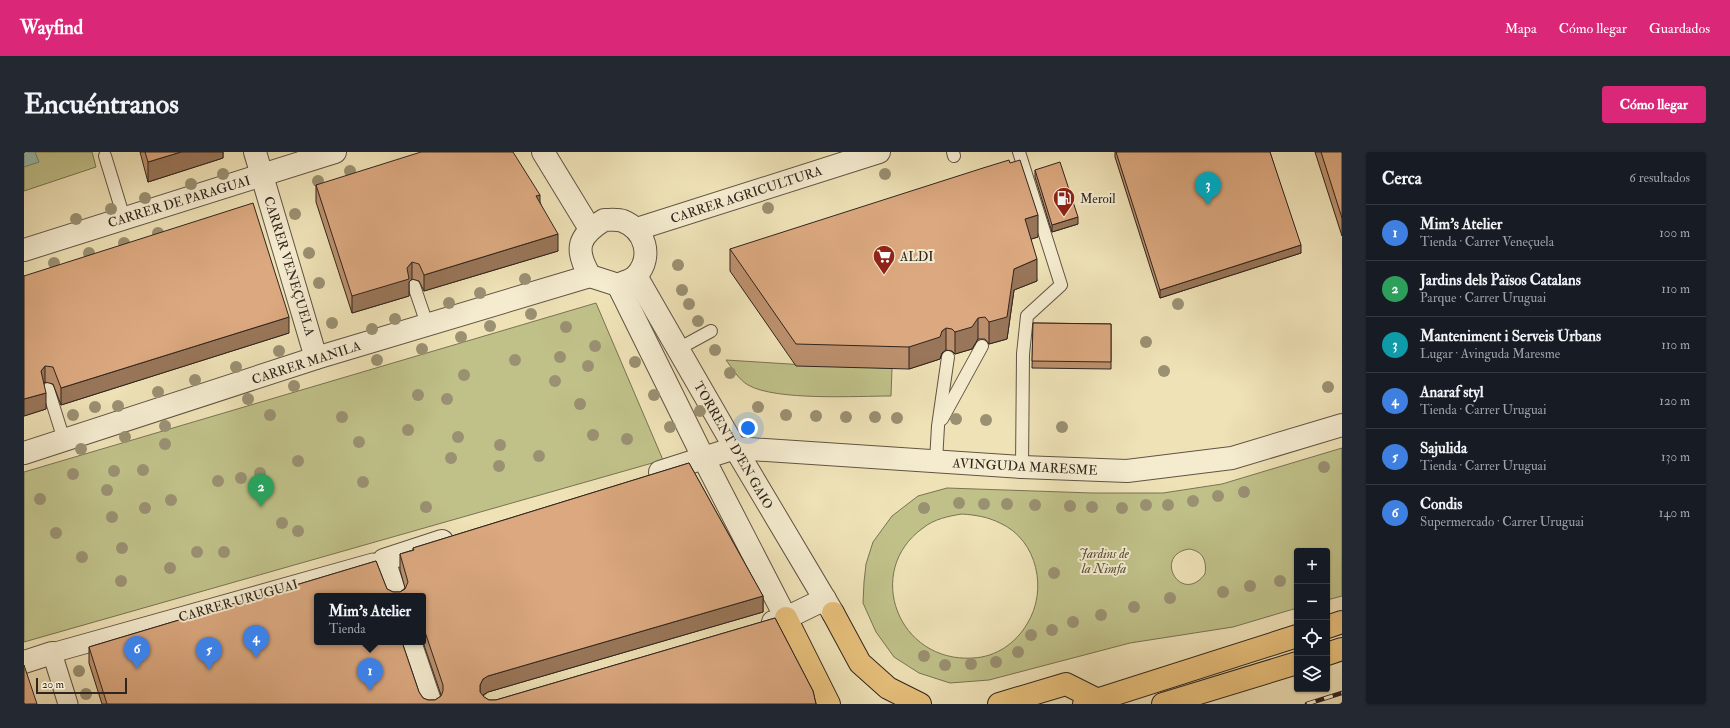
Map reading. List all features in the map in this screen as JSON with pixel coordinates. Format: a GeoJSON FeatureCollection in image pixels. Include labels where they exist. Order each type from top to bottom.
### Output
{"type":"FeatureCollection","features":[{"type":"Feature","properties":{"kind":"main road"},"geometry":{"type":"LineString","coordinates":[[829,606],[860,663],[888,688],[920,704]]}},
{"type":"Feature","properties":{"kind":"main road"},"geometry":{"type":"LineString","coordinates":[[786,618],[829,704]]}},
{"type":"Feature","properties":{"kind":"main road"},"geometry":{"type":"LineString","coordinates":[[1330,625],[1342,622]]}},
{"type":"Feature","properties":{"kind":"main road"},"geometry":{"type":"LineString","coordinates":[[1000,704],[1066,684],[1091,702],[1294,637]]}},
{"type":"Feature","properties":{"kind":"main road"},"geometry":{"type":"LineString","coordinates":[[1330,653],[1342,649]]}},
{"type":"Feature","properties":{"kind":"main road"},"geometry":{"type":"LineString","coordinates":[[1163,704],[1294,664]]}},
{"type":"Feature","properties":{"kind":"street","name":"CARRER VENEÇUELA"},"geometry":{"type":"LineString","coordinates":[[255,152],[316,358]]}},
{"type":"Feature","properties":{"kind":"street","name":"CARRER DE PARAGUAI"},"geometry":{"type":"LineString","coordinates":[[24,250],[335,152]]}},
{"type":"Feature","properties":{"kind":"street"},"geometry":{"type":"LineString","coordinates":[[543,152],[590,229]]}},
{"type":"Feature","properties":{"kind":"street","name":"CARRER AGRICULTURA"},"geometry":{"type":"LineString","coordinates":[[637,229],[879,152]]}},
{"type":"Feature","properties":{"kind":"street"},"geometry":{"type":"LineString","coordinates":[[604,220],[622,220],[637,229],[645,244],[645,261],[627,281],[590,276],[581,261],[581,244],[590,229],[604,220]]}},
{"type":"Feature","properties":{"kind":"street","name":"CARRER MANILA"},"geometry":{"type":"LineString","coordinates":[[24,453],[316,358],[590,276]]}},
{"type":"Feature","properties":{"kind":"street"},"geometry":{"type":"LineString","coordinates":[[627,281],[704,459],[786,618]]}},
{"type":"Feature","properties":{"kind":"street","name":"TORRENT D'EN GAIO"},"geometry":{"type":"LineString","coordinates":[[627,281],[678,349],[829,606]]}},
{"type":"Feature","properties":{"kind":"street","name":"AVINGUDA MARESME"},"geometry":{"type":"LineString","coordinates":[[704,459],[735,448],[1022,467],[1127,471],[1232,458],[1342,425]]}},
{"type":"Feature","properties":{"kind":"street"},"geometry":{"type":"LineString","coordinates":[[641,478],[704,459]]}},
{"type":"Feature","properties":{"kind":"street","name":"CARRER URUGUAI"},"geometry":{"type":"LineString","coordinates":[[24,662],[384,560],[460,535]]}},
{"type":"Feature","properties":{"kind":"street"},"geometry":{"type":"LineString","coordinates":[[384,560],[395,593]]}},
{"type":"Feature","properties":{"kind":"street"},"geometry":{"type":"LineString","coordinates":[[756,627],[829,606]]}},
{"type":"Feature","properties":{"kind":"street"},"geometry":{"type":"LineString","coordinates":[[411,645],[431,704]]}},
{"type":"Feature","properties":{"kind":"street"},"geometry":{"type":"LineString","coordinates":[[52,653],[68,704]]}},
{"type":"Feature","properties":{"kind":"lane"},"geometry":{"type":"LineString","coordinates":[[1018,152],[1060,285],[1027,316],[1023,354],[1022,467]]}},
{"type":"Feature","properties":{"kind":"lane"},"geometry":{"type":"LineString","coordinates":[[105,156],[124,218]]}},
{"type":"Feature","properties":{"kind":"lane"},"geometry":{"type":"LineString","coordinates":[[414,286],[427,324]]}},
{"type":"Feature","properties":{"kind":"lane"},"geometry":{"type":"LineString","coordinates":[[678,349],[711,331]]}},
{"type":"Feature","properties":{"kind":"lane"},"geometry":{"type":"LineString","coordinates":[[938,426],[982,346]]}},
{"type":"Feature","properties":{"kind":"lane"},"geometry":{"type":"LineString","coordinates":[[936,461],[938,426],[948,357]]}},
{"type":"Feature","properties":{"kind":"lane"},"geometry":{"type":"LineString","coordinates":[[48,389],[64,440]]}},
{"type":"Feature","properties":{"kind":"green space"},"geometry":{"type":"Polygon","coordinates":[[[24,152],[92,152],[96,167],[24,191],[24,152]]]}},
{"type":"Feature","properties":{"kind":"green space"},"geometry":{"type":"Polygon","coordinates":[[[596,303],[663,460],[24,642],[24,472],[596,303]]]}},
{"type":"Feature","properties":{"kind":"green space"},"geometry":{"type":"Polygon","coordinates":[[[726,360],[821,366],[892,368],[891,396],[797,396],[761,390],[745,383],[736,374],[726,360]]]}},
{"type":"Feature","properties":{"kind":"green space","name":"Jardins de la Nimfa"},"geometry":{"type":"Polygon","coordinates":[[[1342,448],[1342,596],[1330,599],[1330,548],[1294,548],[1294,609],[1233,627],[1130,643],[989,680],[950,683],[919,673],[894,657],[876,632],[863,603],[866,564],[873,542],[892,516],[918,496],[947,488],[1092,493],[1163,493],[1222,484],[1342,448]],[[962,514],[932,522],[923,528],[905,546],[895,567],[893,589],[897,611],[908,630],[925,646],[947,656],[973,658],[981,657],[990,655],[1004,648],[1017,637],[1027,624],[1037,597],[1038,582],[1036,568],[1031,554],[1023,541],[1013,531],[1000,523],[991,519],[962,514]],[[1189,549],[1178,553],[1173,560],[1171,568],[1174,576],[1180,582],[1187,584],[1196,582],[1205,574],[1205,561],[1201,554],[1189,549]]]}},
{"type":"Feature","properties":{"kind":"shaded area"},"geometry":{"type":"Polygon","coordinates":[[[24,152],[35,152],[39,162],[24,167],[24,152]]]}},
{"type":"Feature","properties":{"kind":"building"},"geometry":{"type":"Polygon","coordinates":[[[145,152],[181,152],[148,162],[145,152]]]}},
{"type":"Feature","properties":{"kind":"building"},"geometry":{"type":"Polygon","coordinates":[[[421,152],[513,152],[540,195],[536,196],[558,234],[424,275],[419,264],[412,262],[407,268],[409,279],[352,296],[316,185],[421,152]]]}},
{"type":"Feature","properties":{"kind":"building"},"geometry":{"type":"Polygon","coordinates":[[[1116,152],[1270,152],[1301,245],[1160,290],[1116,152]]]}},
{"type":"Feature","properties":{"kind":"building"},"geometry":{"type":"Polygon","coordinates":[[[1321,152],[1342,152],[1342,218],[1321,152]]]}},
{"type":"Feature","properties":{"kind":"building","name":"ALDI"},"geometry":{"type":"Polygon","coordinates":[[[1009,160],[1010,163],[1020,160],[1038,215],[1025,219],[1037,259],[1014,269],[1007,317],[989,322],[985,317],[978,318],[972,327],[955,332],[952,329],[946,328],[942,331],[940,337],[909,347],[796,344],[730,249],[983,168],[1009,160]]]}},
{"type":"Feature","properties":{"kind":"building"},"geometry":{"type":"Polygon","coordinates":[[[1060,162],[1078,217],[1052,225],[1035,170],[1060,162]]]}},
{"type":"Feature","properties":{"kind":"building"},"geometry":{"type":"Polygon","coordinates":[[[253,203],[289,317],[61,388],[53,367],[45,366],[41,371],[46,393],[24,399],[24,276],[253,203]]]}},
{"type":"Feature","properties":{"kind":"building"},"geometry":{"type":"Polygon","coordinates":[[[1033,323],[1111,324],[1111,362],[1032,361],[1033,323]]]}},
{"type":"Feature","properties":{"kind":"building"},"geometry":{"type":"Polygon","coordinates":[[[689,463],[763,596],[488,676],[483,679],[480,685],[480,692],[489,700],[496,700],[775,618],[813,691],[816,704],[107,704],[89,647],[376,561],[387,589],[393,592],[400,592],[405,589],[408,582],[400,554],[414,550],[413,548],[689,463]],[[314,593],[314,645],[403,645],[419,692],[423,698],[435,700],[441,696],[443,685],[426,635],[426,593],[314,593]]]}},
{"type":"Feature","properties":{"kind":"building"},"geometry":{"type":"Polygon","coordinates":[[[24,665],[37,704],[24,704],[24,665]]]}},
{"type":"Feature","properties":{"kind":"railway"},"geometry":{"type":"LineString","coordinates":[[1307,704],[1342,693]]}},
{"type":"Feature","properties":{"kind":"place","name":"Manteniment i Serveis Urbans"},"geometry":{"type":"Point","coordinates":[1208,205]}},
{"type":"Feature","properties":{"kind":"place","name":"Meroil"},"geometry":{"type":"Point","coordinates":[1064,218]}},
{"type":"Feature","properties":{"kind":"place","name":"ALDI"},"geometry":{"type":"Point","coordinates":[884,276]}},
{"type":"Feature","properties":{"kind":"place","name":"Jardins dels Països Catalans"},"geometry":{"type":"Point","coordinates":[261,507]}},
{"type":"Feature","properties":{"kind":"place","name":"Anaraf styl"},"geometry":{"type":"Point","coordinates":[256,658]}},
{"type":"Feature","properties":{"kind":"place","name":"Condis"},"geometry":{"type":"Point","coordinates":[137,669]}},
{"type":"Feature","properties":{"kind":"place","name":"Sajulida"},"geometry":{"type":"Point","coordinates":[209,670]}},
{"type":"Feature","properties":{"kind":"place","name":"Mim's Atelier"},"geometry":{"type":"Point","coordinates":[370,691]}}]}
